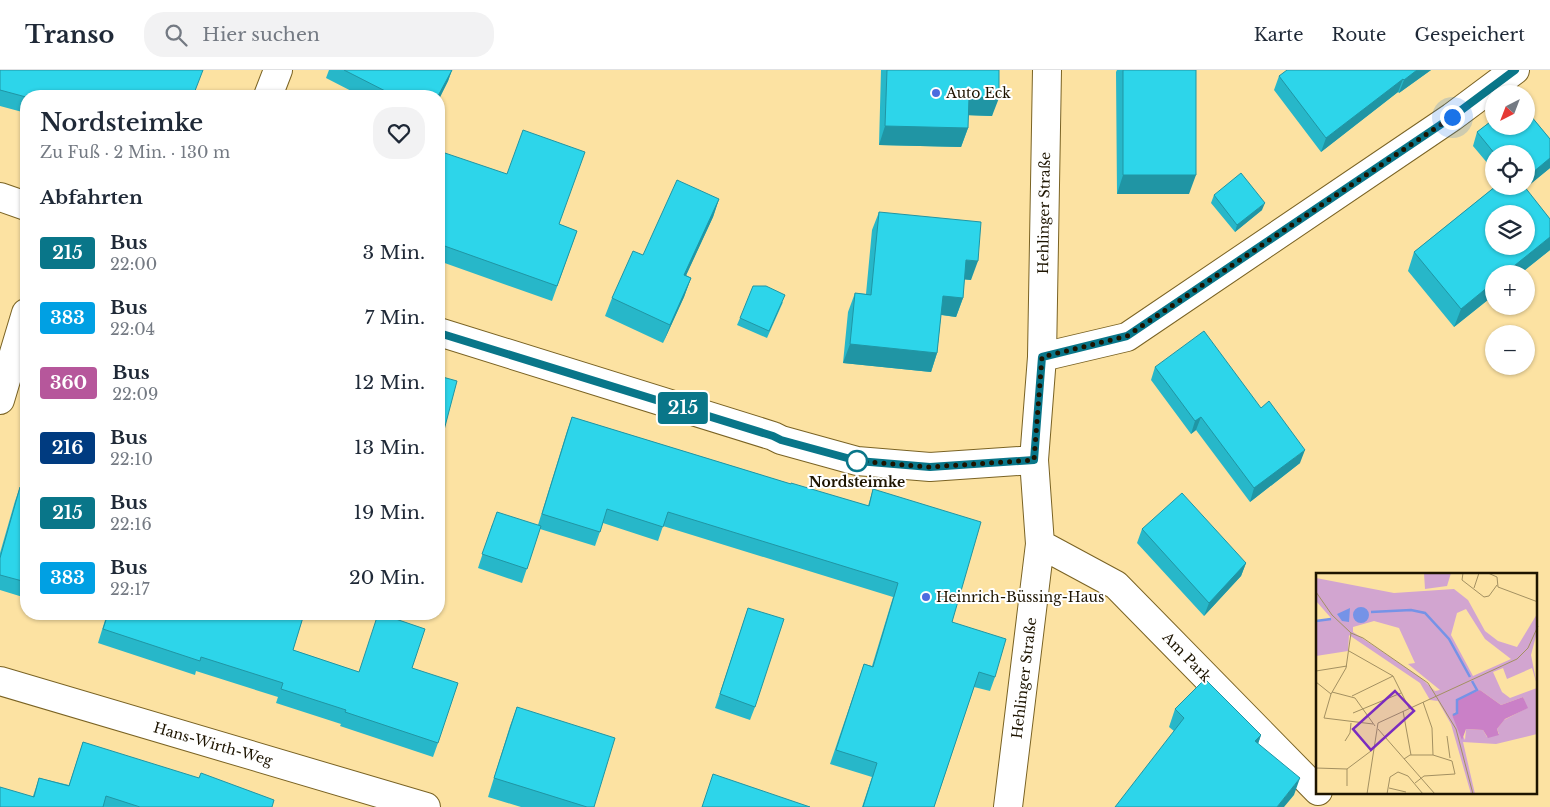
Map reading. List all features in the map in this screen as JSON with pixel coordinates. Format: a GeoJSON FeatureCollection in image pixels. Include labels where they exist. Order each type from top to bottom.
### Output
{"type":"FeatureCollection","features":[{"type":"Feature","properties":{"kind":"street"},"geometry":{"type":"LineString","coordinates":[[270,90],[278,70]]}},
{"type":"Feature","properties":{"kind":"street","name":"Hehlinger Straße"},"geometry":{"type":"LineString","coordinates":[[1008,807],[1040,544],[1034,460],[1042,357],[1047,70]]}},
{"type":"Feature","properties":{"kind":"street"},"geometry":{"type":"LineString","coordinates":[[1042,357],[1127,336],[1452,117],[1515,70]]}},
{"type":"Feature","properties":{"kind":"street"},"geometry":{"type":"LineString","coordinates":[[0,197],[20,204]]}},
{"type":"Feature","properties":{"kind":"street"},"geometry":{"type":"LineString","coordinates":[[0,400],[4,372],[20,330]]}},
{"type":"Feature","properties":{"kind":"street"},"geometry":{"type":"LineString","coordinates":[[445,334],[781,440],[858,461],[930,467],[1034,460]]}},
{"type":"Feature","properties":{"kind":"street","name":"Am Park"},"geometry":{"type":"LineString","coordinates":[[1040,544],[1116,584],[1316,790]]}},
{"type":"Feature","properties":{"kind":"street","name":"Hans-Wirth-Weg"},"geometry":{"type":"LineString","coordinates":[[0,681],[426,807]]}},
{"type":"Feature","properties":{"kind":"street","name":"Am Park"},"geometry":{"type":"LineString","coordinates":[[1320,794],[1333,807]]}},
{"type":"Feature","properties":{"kind":"building"},"geometry":{"type":"Polygon","coordinates":[[[0,70],[203,70],[195,90],[20,90],[20,95],[0,90],[0,70]]]}},
{"type":"Feature","properties":{"kind":"building"},"geometry":{"type":"Polygon","coordinates":[[[344,70],[452,70],[441,90],[383,90],[344,70]]]}},
{"type":"Feature","properties":{"kind":"building","name":"Auto Eck"},"geometry":{"type":"Polygon","coordinates":[[[887,70],[999,70],[999,98],[969,97],[968,128],[885,126],[887,70]]]}},
{"type":"Feature","properties":{"kind":"building"},"geometry":{"type":"Polygon","coordinates":[[[1123,70],[1196,70],[1196,175],[1123,175],[1123,70]]]}},
{"type":"Feature","properties":{"kind":"building"},"geometry":{"type":"Polygon","coordinates":[[[1287,70],[1417,70],[1326,138],[1279,76],[1287,70]]]}},
{"type":"Feature","properties":{"kind":"building"},"geometry":{"type":"Polygon","coordinates":[[[1535,121],[1550,139],[1550,158],[1535,170],[1535,145],[1488,145],[1477,132],[1485,126],[1485,135],[1535,135],[1535,121]]]}},
{"type":"Feature","properties":{"kind":"building"},"geometry":{"type":"Polygon","coordinates":[[[523,130],[585,152],[559,224],[577,231],[557,286],[445,246],[445,153],[507,174],[523,130]]]}},
{"type":"Feature","properties":{"kind":"building"},"geometry":{"type":"Polygon","coordinates":[[[1241,173],[1265,203],[1237,225],[1214,195],[1241,173]]]}},
{"type":"Feature","properties":{"kind":"building"},"geometry":{"type":"Polygon","coordinates":[[[677,180],[719,199],[684,275],[691,278],[670,325],[612,298],[633,251],[643,255],[677,180]]]}},
{"type":"Feature","properties":{"kind":"building"},"geometry":{"type":"Polygon","coordinates":[[[1485,195],[1531,195],[1550,219],[1550,237],[1535,249],[1535,205],[1485,205],[1485,255],[1528,255],[1515,265],[1485,265],[1485,289],[1461,309],[1414,252],[1485,195]]]}},
{"type":"Feature","properties":{"kind":"building"},"geometry":{"type":"Polygon","coordinates":[[[879,212],[981,222],[978,261],[966,260],[963,298],[943,296],[937,353],[850,344],[855,293],[871,295],[879,212]]]}},
{"type":"Feature","properties":{"kind":"building"},"geometry":{"type":"Polygon","coordinates":[[[753,286],[766,286],[785,295],[769,331],[740,318],[753,286]]]}},
{"type":"Feature","properties":{"kind":"building"},"geometry":{"type":"Polygon","coordinates":[[[1204,331],[1261,408],[1269,401],[1305,450],[1254,488],[1201,417],[1195,421],[1155,367],[1204,331]]]}},
{"type":"Feature","properties":{"kind":"building"},"geometry":{"type":"Polygon","coordinates":[[[445,378],[457,381],[445,426],[445,378]]]}},
{"type":"Feature","properties":{"kind":"building"},"geometry":{"type":"Polygon","coordinates":[[[572,417],[869,506],[873,489],[981,522],[952,622],[1006,639],[995,677],[979,672],[934,807],[863,807],[877,763],[836,750],[864,664],[873,667],[898,583],[668,512],[663,527],[607,509],[600,532],[542,514],[572,417]]]}},
{"type":"Feature","properties":{"kind":"building"},"geometry":{"type":"Polygon","coordinates":[[[20,487],[20,580],[0,575],[0,558],[20,487]]]}},
{"type":"Feature","properties":{"kind":"building"},"geometry":{"type":"Polygon","coordinates":[[[1182,493],[1246,563],[1209,603],[1142,529],[1182,493]]]}},
{"type":"Feature","properties":{"kind":"building"},"geometry":{"type":"Polygon","coordinates":[[[497,512],[541,526],[527,569],[482,554],[497,512]]]}},
{"type":"Feature","properties":{"kind":"building"},"geometry":{"type":"Polygon","coordinates":[[[748,608],[784,619],[755,707],[720,694],[748,608]]]}},
{"type":"Feature","properties":{"kind":"building"},"geometry":{"type":"Polygon","coordinates":[[[106,620],[302,620],[293,650],[359,672],[376,620],[399,620],[425,629],[412,668],[458,683],[438,743],[281,689],[283,683],[201,657],[200,661],[103,629],[106,620]]]}},
{"type":"Feature","properties":{"kind":"building"},"geometry":{"type":"Polygon","coordinates":[[[1205,679],[1261,735],[1255,741],[1300,778],[1277,807],[1115,807],[1184,718],[1175,709],[1205,679]]]}},
{"type":"Feature","properties":{"kind":"building"},"geometry":{"type":"Polygon","coordinates":[[[517,707],[615,738],[594,807],[587,807],[494,778],[517,707]]]}},
{"type":"Feature","properties":{"kind":"building"},"geometry":{"type":"Polygon","coordinates":[[[83,742],[199,778],[201,773],[274,800],[272,807],[140,807],[106,796],[103,807],[0,807],[0,787],[34,797],[39,778],[69,786],[83,742]]]}},
{"type":"Feature","properties":{"kind":"building"},"geometry":{"type":"Polygon","coordinates":[[[713,774],[810,807],[702,807],[713,774]]]}},
{"type":"Feature","properties":{"kind":"bus line","name":"215"},"geometry":{"type":"LineString","coordinates":[[445,335],[781,440],[858,461],[930,467],[1034,460],[1042,357],[1127,336],[1452,117],[1515,70]]}},
{"type":"Feature","properties":{"kind":"place","name":"Auto Eck"},"geometry":{"type":"Point","coordinates":[936,93]}},
{"type":"Feature","properties":{"kind":"place","name":"Nordsteimke"},"geometry":{"type":"Point","coordinates":[857,461]}},
{"type":"Feature","properties":{"kind":"place","name":"Heinrich-Büssing-Haus"},"geometry":{"type":"Point","coordinates":[926,597]}},
{"type":"Feature","properties":{"kind":"route"},"geometry":{"type":"LineString","coordinates":[[857,461],[930,467],[1034,460],[1042,357],[1127,336],[1452,117]]}}]}
